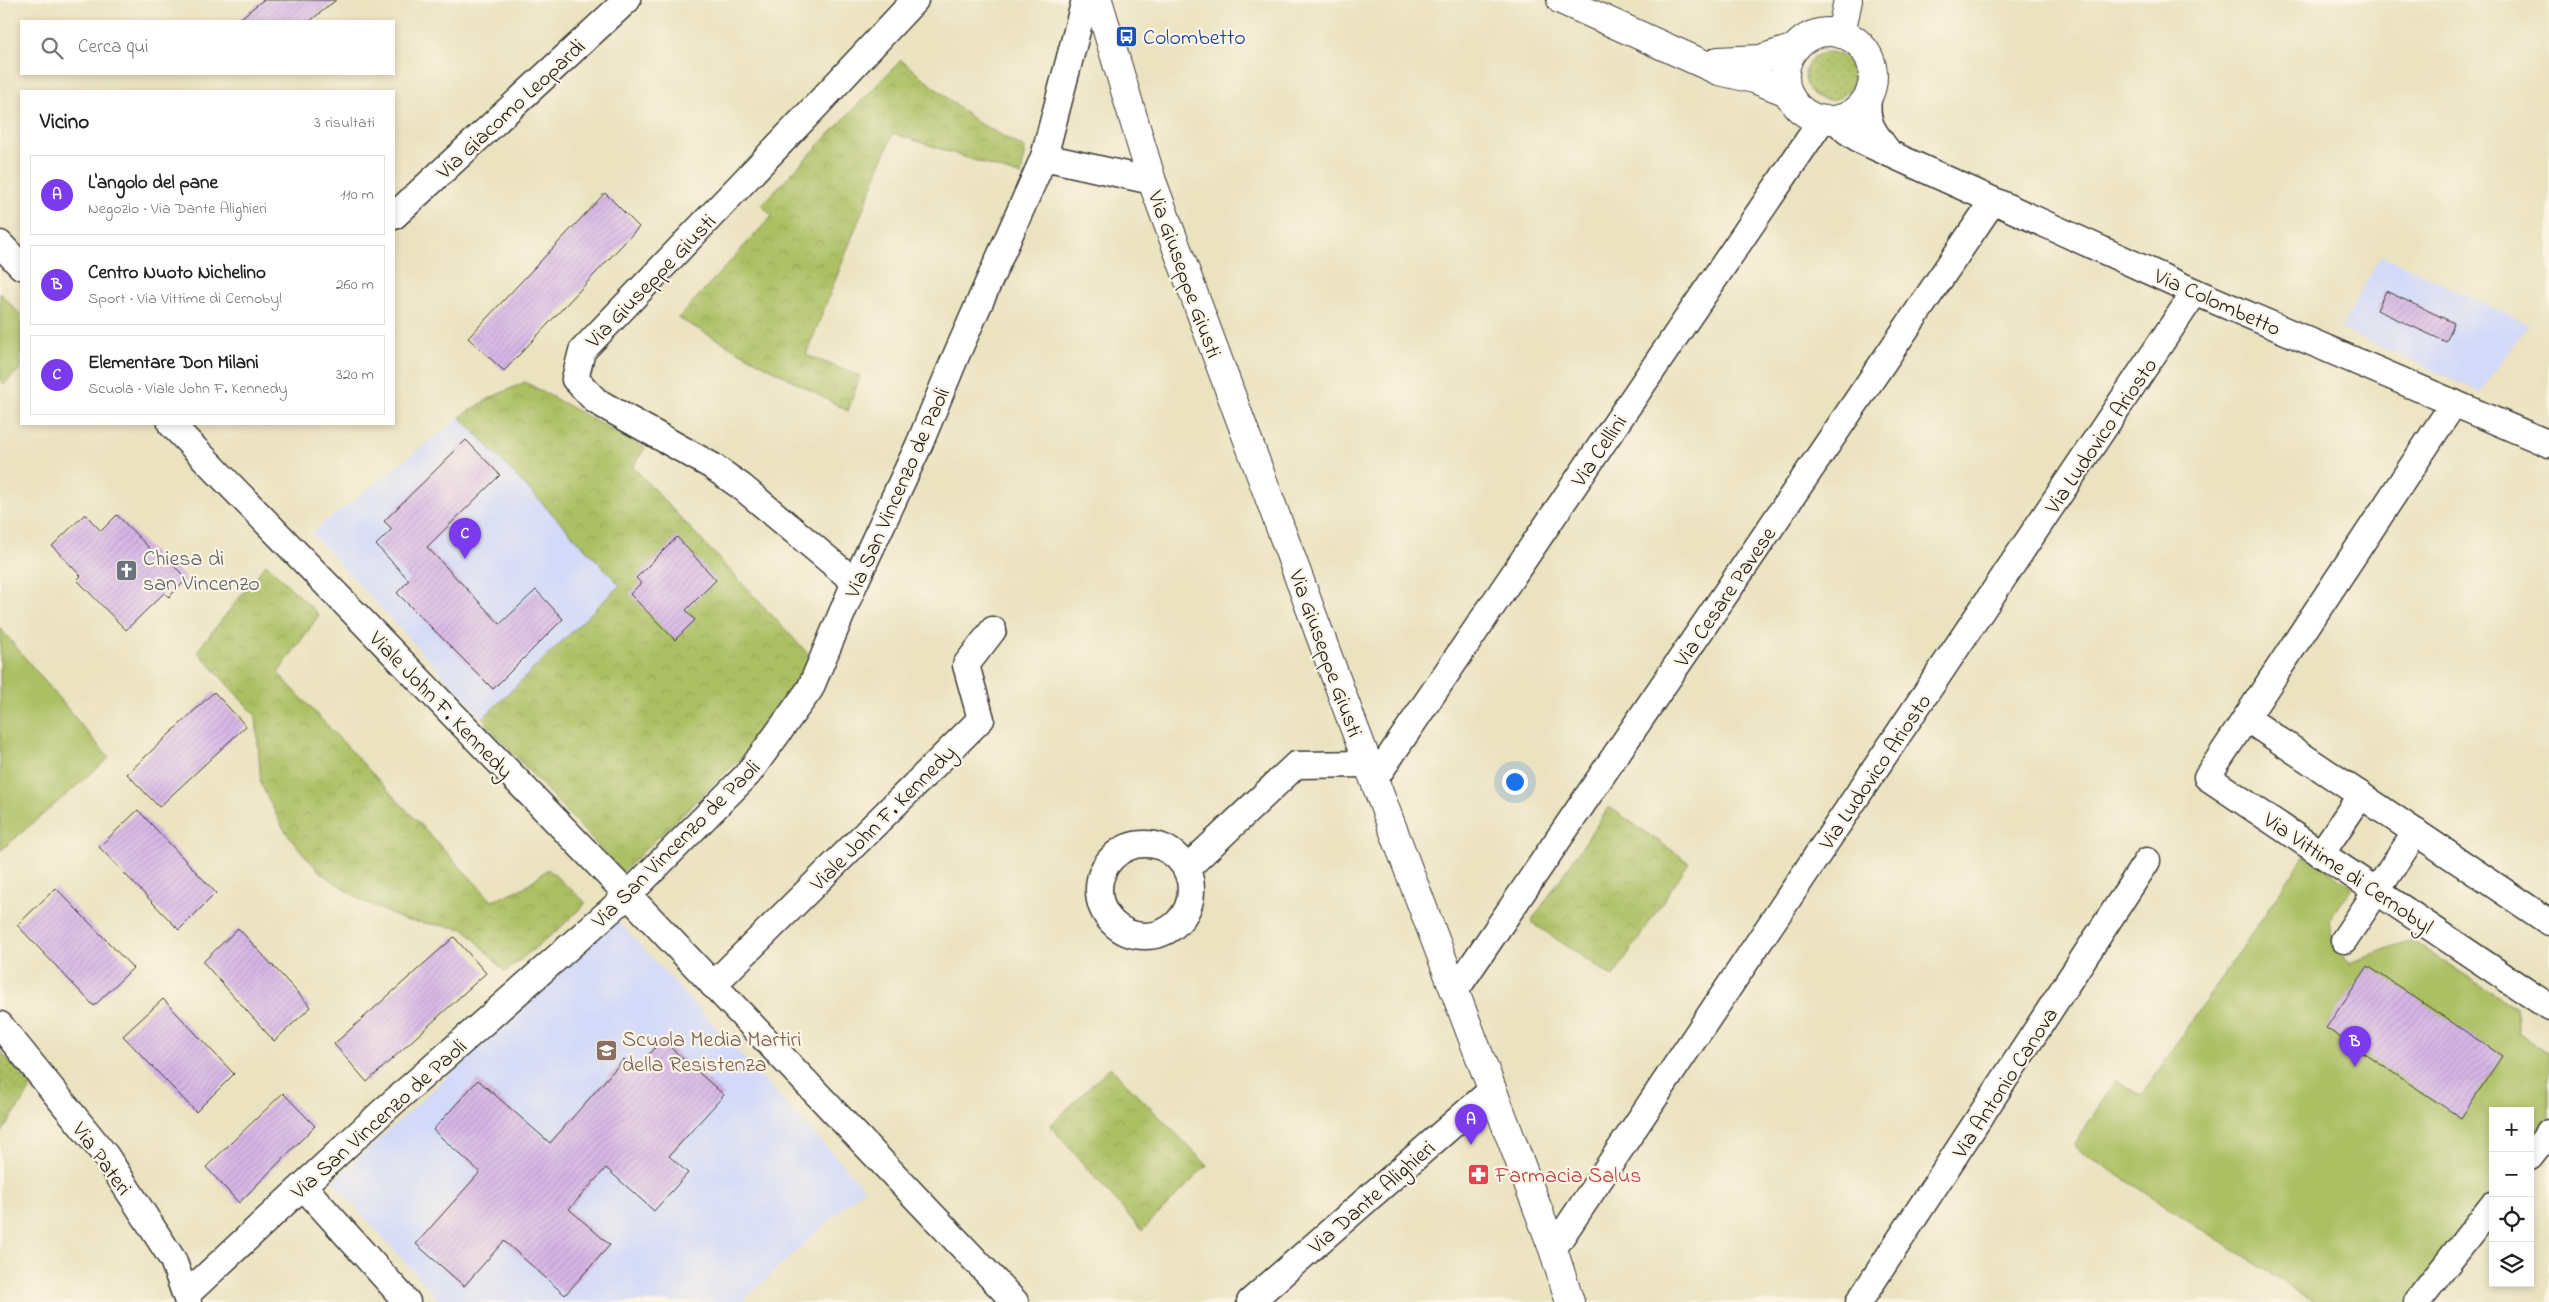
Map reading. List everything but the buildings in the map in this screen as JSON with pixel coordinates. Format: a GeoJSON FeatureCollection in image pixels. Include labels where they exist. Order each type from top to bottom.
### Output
{"type":"FeatureCollection","features":[{"type":"Feature","properties":{"kind":"street","name":"Via Giacomo Leopardi"},"geometry":{"type":"LineString","coordinates":[[395,215],[627,0]]}},
{"type":"Feature","properties":{"kind":"street","name":"Via Giuseppe Giusti"},"geometry":{"type":"LineString","coordinates":[[855,582],[742,486],[712,466],[596,401],[575,379],[582,351],[816,108],[915,0]]}},
{"type":"Feature","properties":{"kind":"street","name":"Via San Vincenzo de Paoli"},"geometry":{"type":"LineString","coordinates":[[187,1299],[388,1106],[628,895],[748,774],[810,689],[855,582],[919,445],[955,358],[1044,157],[1084,0]]}},
{"type":"Feature","properties":{"kind":"street","name":"Via Giuseppe Giusti"},"geometry":{"type":"LineString","coordinates":[[1098,0],[1152,181],[1371,772],[1553,1249],[1570,1302]]}},
{"type":"Feature","properties":{"kind":"street"},"geometry":{"type":"LineString","coordinates":[[1561,0],[1719,71],[1754,79],[1787,92]]}},
{"type":"Feature","properties":{"kind":"street"},"geometry":{"type":"LineString","coordinates":[[1841,34],[1848,0]]}},
{"type":"Feature","properties":{"kind":"street"},"geometry":{"type":"LineString","coordinates":[[1787,92],[1784,73],[1786,64],[1795,48],[1807,38],[1821,32],[1841,34],[1856,42],[1868,54],[1874,76],[1866,115],[1872,128],[1889,153]]}},
{"type":"Feature","properties":{"kind":"street"},"geometry":{"type":"LineString","coordinates":[[1685,56],[1738,62],[1760,59],[1795,48]]}},
{"type":"Feature","properties":{"kind":"street","name":"Via Colombetto"},"geometry":{"type":"LineString","coordinates":[[1787,92],[1801,111],[1829,120],[1889,153],[2195,292],[2549,444]]}},
{"type":"Feature","properties":{"kind":"street"},"geometry":{"type":"LineString","coordinates":[[1829,120],[1849,116],[1860,109],[1868,98]]}},
{"type":"Feature","properties":{"kind":"street","name":"Via Cellini"},"geometry":{"type":"LineString","coordinates":[[1371,772],[1829,120]]}},
{"type":"Feature","properties":{"kind":"street"},"geometry":{"type":"LineString","coordinates":[[1044,157],[1152,181]]}},
{"type":"Feature","properties":{"kind":"street","name":"Via Cesare Pavese"},"geometry":{"type":"LineString","coordinates":[[1455,991],[1993,201]]}},
{"type":"Feature","properties":{"kind":"street"},"geometry":{"type":"LineString","coordinates":[[0,244],[20,265]]}},
{"type":"Feature","properties":{"kind":"street","name":"Via Ludovico Ariosto"},"geometry":{"type":"LineString","coordinates":[[1553,1249],[2195,292]]}},
{"type":"Feature","properties":{"kind":"street","name":"Via Vittime di Cernobyl"},"geometry":{"type":"LineString","coordinates":[[2454,403],[2207,777],[2549,1007]]}},
{"type":"Feature","properties":{"kind":"street","name":"Viale John F. Kennedy"},"geometry":{"type":"LineString","coordinates":[[171,425],[628,895],[1015,1302]]}},
{"type":"Feature","properties":{"kind":"street","name":"Viale John F. Kennedy"},"geometry":{"type":"LineString","coordinates":[[713,985],[981,719],[966,665],[993,630]]}},
{"type":"Feature","properties":{"kind":"street"},"geometry":{"type":"LineString","coordinates":[[2246,718],[2549,922]]}},
{"type":"Feature","properties":{"kind":"street"},"geometry":{"type":"LineString","coordinates":[[1186,869],[1296,765],[1371,772]]}},
{"type":"Feature","properties":{"kind":"street"},"geometry":{"type":"LineString","coordinates":[[2321,854],[2361,795]]}},
{"type":"Feature","properties":{"kind":"street"},"geometry":{"type":"LineString","coordinates":[[2344,940],[2416,832]]}},
{"type":"Feature","properties":{"kind":"street","name":"Via Antonio Canova"},"geometry":{"type":"LineString","coordinates":[[1859,1302],[2147,861]]}},
{"type":"Feature","properties":{"kind":"street","name":"Via Pateri"},"geometry":{"type":"LineString","coordinates":[[0,1025],[106,1156],[173,1260],[187,1299]]}},
{"type":"Feature","properties":{"kind":"street","name":"Via Dante Alighieri"},"geometry":{"type":"LineString","coordinates":[[1250,1302],[1492,1090]]}},
{"type":"Feature","properties":{"kind":"street"},"geometry":{"type":"LineString","coordinates":[[2534,1152],[2549,1133]]}},
{"type":"Feature","properties":{"kind":"street"},"geometry":{"type":"LineString","coordinates":[[303,1186],[407,1302]]}},
{"type":"Feature","properties":{"kind":"street"},"geometry":{"type":"LineString","coordinates":[[2417,1302],[2489,1210]]}},
{"type":"Feature","properties":{"kind":"shaded area"},"geometry":{"type":"Polygon","coordinates":[[[2381,255],[2528,324],[2480,392],[2341,329],[2381,255]]]}},
{"type":"Feature","properties":{"kind":"shaded area"},"geometry":{"type":"Polygon","coordinates":[[[460,417],[620,585],[483,718],[311,533],[460,417]]]}},
{"type":"Feature","properties":{"kind":"shaded area","name":"Scuola Media Martiri della Resistenza"},"geometry":{"type":"Polygon","coordinates":[[[617,920],[864,1188],[742,1302],[441,1302],[333,1182],[617,920]]]}},
{"type":"Feature","properties":{"kind":"green space"},"geometry":{"type":"Polygon","coordinates":[[[1824,52],[1834,52],[1846,59],[1853,71],[1853,81],[1846,93],[1834,100],[1824,100],[1816,96],[1809,89],[1805,81],[1805,71],[1809,63],[1816,56],[1824,52]]]}},
{"type":"Feature","properties":{"kind":"green space"},"geometry":{"type":"Polygon","coordinates":[[[901,60],[977,122],[1025,148],[1021,176],[893,133],[806,355],[860,376],[848,411],[678,318],[772,216],[761,205],[901,60]]]}},
{"type":"Feature","properties":{"kind":"green space"},"geometry":{"type":"Polygon","coordinates":[[[0,293],[20,314],[20,369],[4,384],[0,380],[0,293]]]}},
{"type":"Feature","properties":{"kind":"green space"},"geometry":{"type":"Polygon","coordinates":[[[525,382],[645,448],[633,467],[811,657],[746,753],[622,872],[488,726],[483,718],[620,585],[460,417],[490,398],[525,382]]]}},
{"type":"Feature","properties":{"kind":"green space"},"geometry":{"type":"Polygon","coordinates":[[[266,564],[319,615],[278,673],[492,901],[523,888],[548,869],[586,903],[560,928],[505,972],[465,929],[404,920],[363,901],[322,874],[283,828],[261,784],[256,716],[197,651],[266,564]]]}},
{"type":"Feature","properties":{"kind":"green space"},"geometry":{"type":"Polygon","coordinates":[[[0,628],[109,758],[0,851],[0,628]]]}},
{"type":"Feature","properties":{"kind":"green space"},"geometry":{"type":"Polygon","coordinates":[[[1609,807],[1689,862],[1613,977],[1531,922],[1609,807]]]}},
{"type":"Feature","properties":{"kind":"green space"},"geometry":{"type":"Polygon","coordinates":[[[2305,855],[2352,887],[2329,920],[2335,952],[2350,962],[2411,940],[2516,1008],[2520,1034],[2549,1054],[2549,1122],[2534,1141],[2534,1107],[2489,1107],[2489,1198],[2406,1302],[2315,1302],[2073,1146],[2116,1080],[2141,1096],[2305,855]]]}},
{"type":"Feature","properties":{"kind":"green space"},"geometry":{"type":"Polygon","coordinates":[[[0,1051],[32,1087],[0,1135],[0,1051]]]}},
{"type":"Feature","properties":{"kind":"green space"},"geometry":{"type":"Polygon","coordinates":[[[1110,1067],[1207,1165],[1142,1231],[1050,1126],[1110,1067]]]}},
{"type":"Feature","properties":{"kind":"place","name":"Colombetto"},"geometry":{"type":"Point","coordinates":[1127,36]}},
{"type":"Feature","properties":{"kind":"place","name":"Elementare Don Milani"},"geometry":{"type":"Point","coordinates":[465,559]}},
{"type":"Feature","properties":{"kind":"place","name":"Chiesa di san Vincenzo"},"geometry":{"type":"Point","coordinates":[127,570]}},
{"type":"Feature","properties":{"kind":"place","name":"Scuola Media Martiri della Resistenza"},"geometry":{"type":"Point","coordinates":[606,1051]}},
{"type":"Feature","properties":{"kind":"place","name":"Centro Nuoto Nichelino"},"geometry":{"type":"Point","coordinates":[2355,1067]}},
{"type":"Feature","properties":{"kind":"place","name":"L'angolo del pane"},"geometry":{"type":"Point","coordinates":[1471,1145]}},
{"type":"Feature","properties":{"kind":"place","name":"Farmacia Salus"},"geometry":{"type":"Point","coordinates":[1479,1174]}}]}
